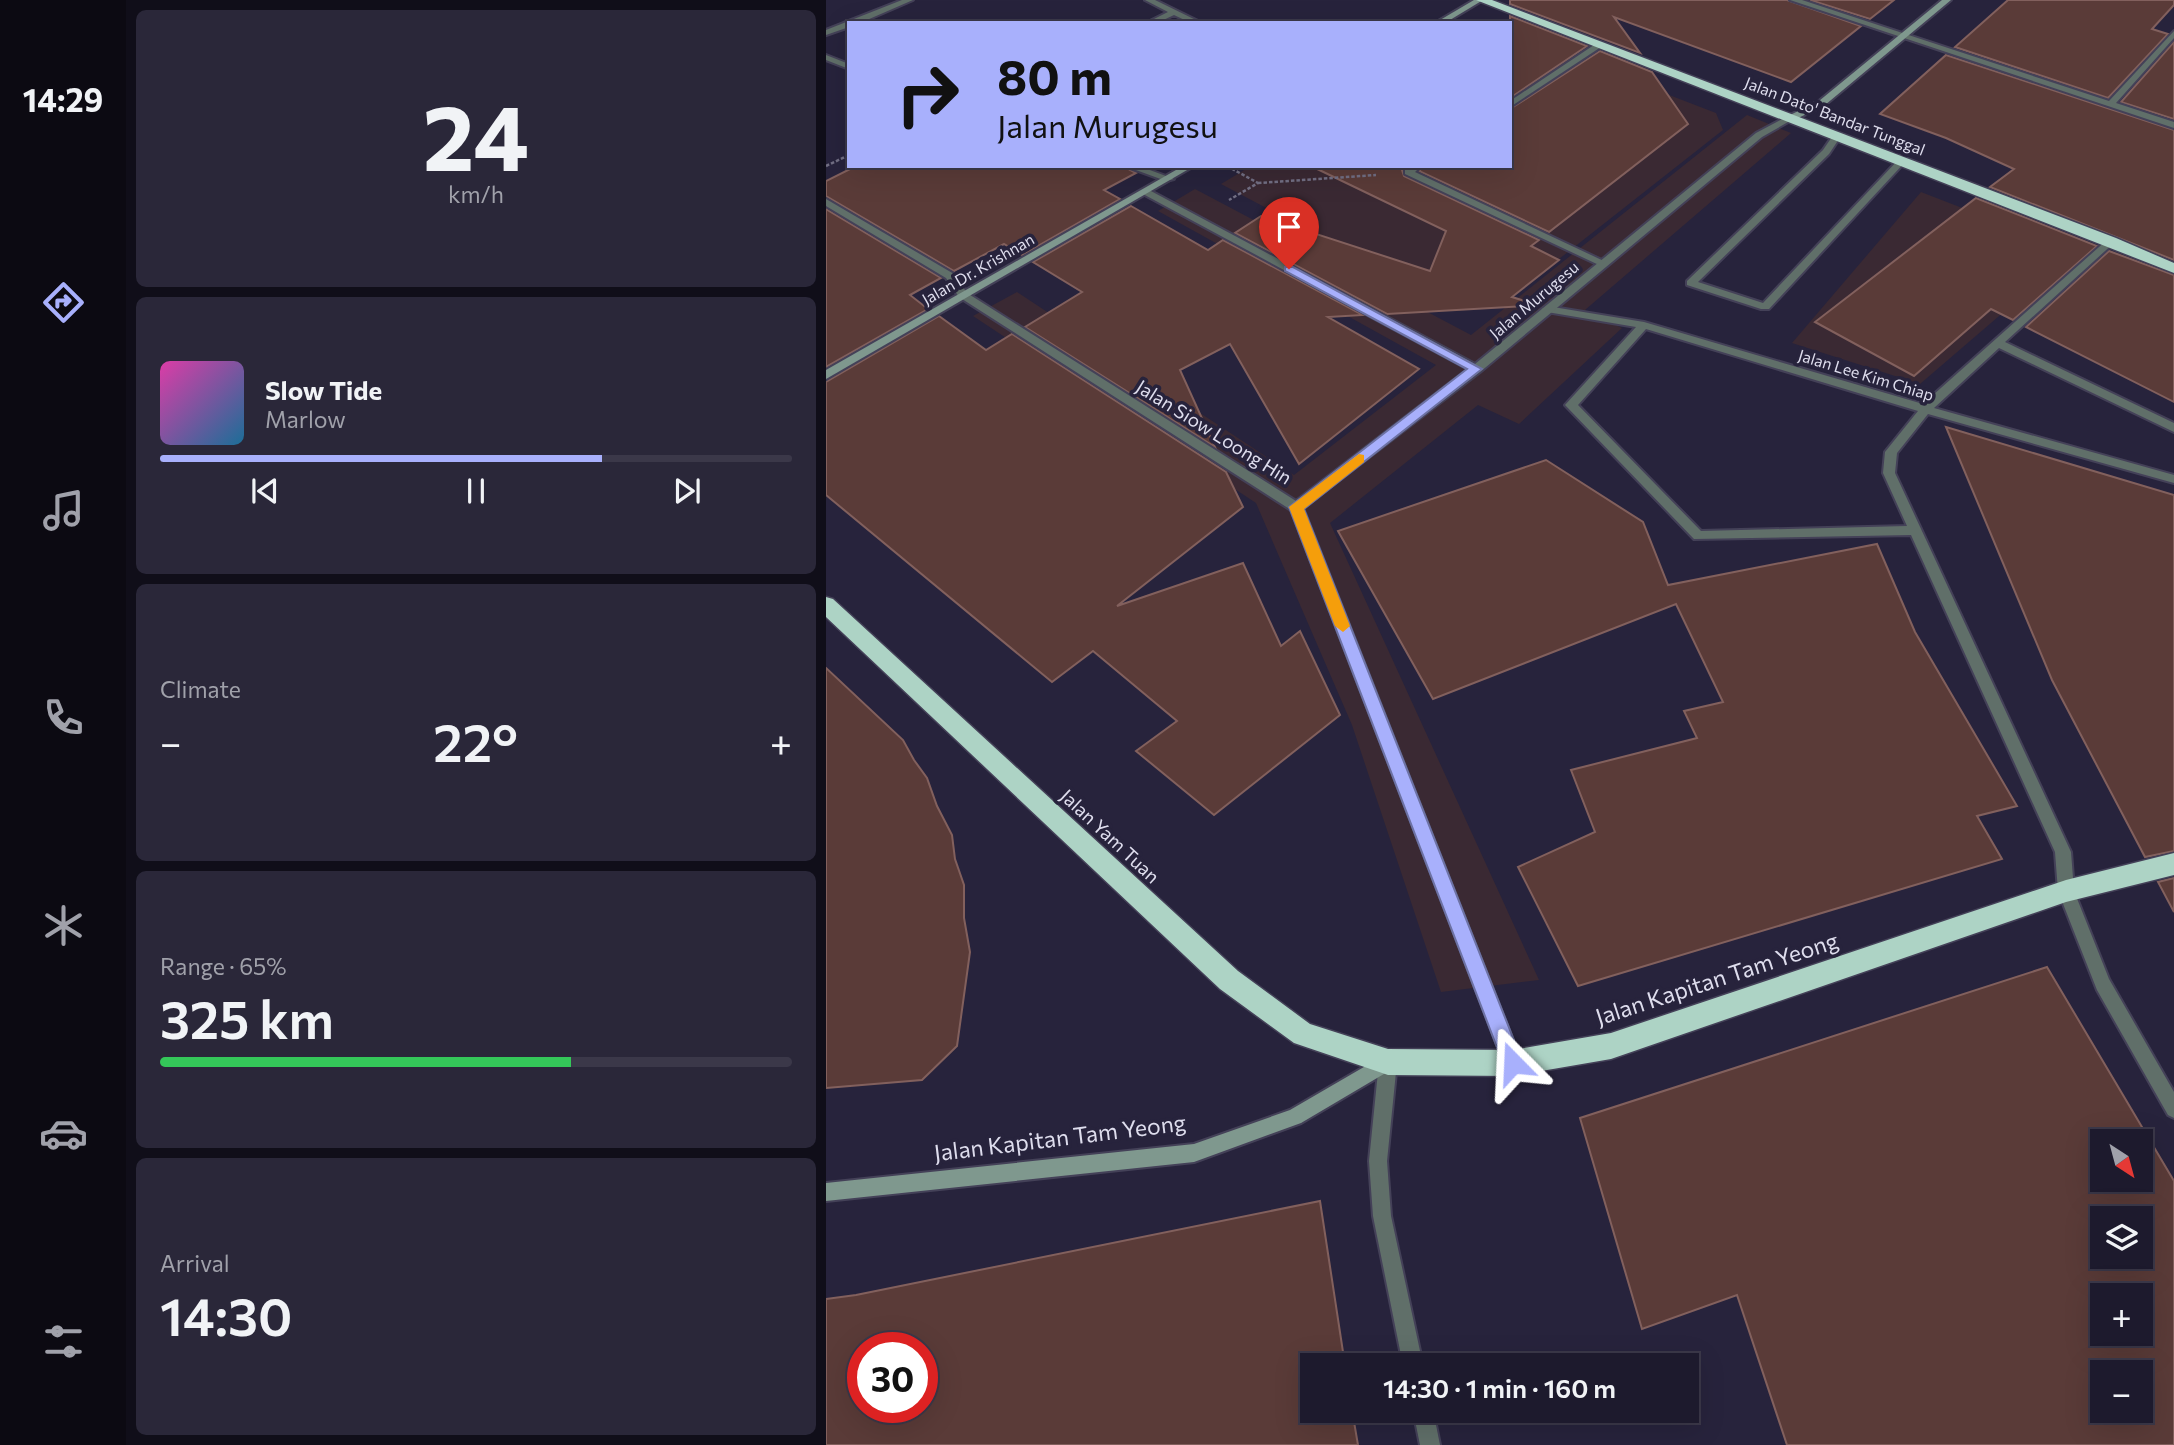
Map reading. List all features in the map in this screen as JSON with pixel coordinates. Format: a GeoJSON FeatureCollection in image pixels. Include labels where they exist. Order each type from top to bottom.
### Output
{"type":"FeatureCollection","features":[{"type":"Feature","properties":{"kind":"highway","name":"Jalan Dato' Bandar Tunggal"},"geometry":{"type":"LineString","coordinates":[[1480,0],[2111,241],[2174,268]]}},
{"type":"Feature","properties":{"kind":"highway","name":"Jalan Yam Tuan"},"geometry":{"type":"LineString","coordinates":[[826,604],[1229,980],[1303,1034],[1388,1062]]}},
{"type":"Feature","properties":{"kind":"highway","name":"Jalan Kapitan Tam Yeong"},"geometry":{"type":"LineString","coordinates":[[1388,1062],[1513,1063],[1611,1046],[2066,891],[2174,864]]}},
{"type":"Feature","properties":{"kind":"street"},"geometry":{"type":"LineString","coordinates":[[858,21],[909,0]]}},
{"type":"Feature","properties":{"kind":"street"},"geometry":{"type":"LineString","coordinates":[[1149,0],[1194,21]]}},
{"type":"Feature","properties":{"kind":"street"},"geometry":{"type":"LineString","coordinates":[[1443,21],[1480,0]]}},
{"type":"Feature","properties":{"kind":"street"},"geometry":{"type":"LineString","coordinates":[[1794,0],[2174,125]]}},
{"type":"Feature","properties":{"kind":"street"},"geometry":{"type":"LineString","coordinates":[[1791,118],[1822,103],[1947,0]]}},
{"type":"Feature","properties":{"kind":"street"},"geometry":{"type":"LineString","coordinates":[[1154,21],[1174,12]]}},
{"type":"Feature","properties":{"kind":"street"},"geometry":{"type":"LineString","coordinates":[[826,33],[847,25]]}},
{"type":"Feature","properties":{"kind":"street"},"geometry":{"type":"LineString","coordinates":[[2111,104],[2174,33]]}},
{"type":"Feature","properties":{"kind":"street"},"geometry":{"type":"LineString","coordinates":[[1512,104],[1600,45]]}},
{"type":"Feature","properties":{"kind":"street"},"geometry":{"type":"LineString","coordinates":[[826,57],[847,66]]}},
{"type":"Feature","properties":{"kind":"street","name":"Jalan Murugesu"},"geometry":{"type":"LineString","coordinates":[[1296,507],[1476,369],[1759,135],[1791,118]]}},
{"type":"Feature","properties":{"kind":"street"},"geometry":{"type":"LineString","coordinates":[[1837,136],[1826,152],[1691,282],[1765,307],[1902,161]]}},
{"type":"Feature","properties":{"kind":"street"},"geometry":{"type":"LineString","coordinates":[[1135,168],[1169,179]]}},
{"type":"Feature","properties":{"kind":"street","name":"Jalan Dr. Krishnan"},"geometry":{"type":"LineString","coordinates":[[826,375],[1188,168]]}},
{"type":"Feature","properties":{"kind":"street"},"geometry":{"type":"LineString","coordinates":[[1413,169],[1603,263]]}},
{"type":"Feature","properties":{"kind":"street"},"geometry":{"type":"LineString","coordinates":[[1146,192],[1476,369]]}},
{"type":"Feature","properties":{"kind":"street","name":"Jalan Siow Loong Hin"},"geometry":{"type":"LineString","coordinates":[[826,202],[950,276],[963,295],[1296,507],[1513,1063]]}},
{"type":"Feature","properties":{"kind":"street"},"geometry":{"type":"LineString","coordinates":[[2111,241],[1926,409],[1891,452],[1889,473],[2063,852],[2066,891],[2103,984],[2174,1109]]}},
{"type":"Feature","properties":{"kind":"street","name":"Jalan Lee Kim Chiap"},"geometry":{"type":"LineString","coordinates":[[1547,309],[1644,325],[2174,479]]}},
{"type":"Feature","properties":{"kind":"street"},"geometry":{"type":"LineString","coordinates":[[1644,325],[1572,405],[1698,536],[1914,530]]}},
{"type":"Feature","properties":{"kind":"street"},"geometry":{"type":"LineString","coordinates":[[1998,343],[2174,428]]}},
{"type":"Feature","properties":{"kind":"street"},"geometry":{"type":"LineString","coordinates":[[1388,1062],[1378,1161],[1382,1216],[1411,1353]]}},
{"type":"Feature","properties":{"kind":"street","name":"Jalan Kapitan Tam Yeong"},"geometry":{"type":"LineString","coordinates":[[826,1192],[1194,1153],[1295,1117],[1388,1062]]}},
{"type":"Feature","properties":{"kind":"street"},"geometry":{"type":"LineString","coordinates":[[1426,1423],[1430,1445]]}},
{"type":"Feature","properties":{"kind":"path"},"geometry":{"type":"LineString","coordinates":[[826,166],[847,156]]}},
{"type":"Feature","properties":{"kind":"path"},"geometry":{"type":"LineString","coordinates":[[1231,168],[1258,183]]}},
{"type":"Feature","properties":{"kind":"path"},"geometry":{"type":"LineString","coordinates":[[1196,219],[1258,183],[1413,169]]}},
{"type":"Feature","properties":{"kind":"shaded area"},"geometry":{"type":"Polygon","coordinates":[[[1512,35],[1716,113],[1723,130],[1498,307],[1459,310],[1221,184],[1248,168],[1512,168],[1512,35]]]}},
{"type":"Feature","properties":{"kind":"shaded area"},"geometry":{"type":"Polygon","coordinates":[[[1747,115],[1791,133],[1585,310],[1622,328],[1519,424],[1478,405],[1330,523],[1539,980],[1441,992],[1352,725],[1256,503],[973,316],[1017,292],[1294,475],[1436,365],[1158,211],[1195,189],[1471,335],[1747,115]]]}},
{"type":"Feature","properties":{"kind":"shaded area"},"geometry":{"type":"Polygon","coordinates":[[[1921,192],[2001,223],[2070,255],[1920,384],[1792,343],[1921,192]]]}},
{"type":"Feature","properties":{"kind":"building"},"geometry":{"type":"Polygon","coordinates":[[[1510,0],[1787,0],[1861,26],[1791,82],[1614,17],[1640,53],[1510,4],[1510,0]]]}},
{"type":"Feature","properties":{"kind":"building"},"geometry":{"type":"Polygon","coordinates":[[[1810,0],[1894,0],[1870,19],[1810,0]]]}},
{"type":"Feature","properties":{"kind":"building"},"geometry":{"type":"Polygon","coordinates":[[[2008,0],[2174,0],[2174,5],[2152,29],[2168,34],[2108,98],[1955,47],[2008,0]]]}},
{"type":"Feature","properties":{"kind":"building"},"geometry":{"type":"Polygon","coordinates":[[[1510,16],[1587,46],[1512,97],[1510,16]]]}},
{"type":"Feature","properties":{"kind":"building"},"geometry":{"type":"Polygon","coordinates":[[[2174,42],[2174,119],[2121,102],[2174,42]]]}},
{"type":"Feature","properties":{"kind":"building"},"geometry":{"type":"Polygon","coordinates":[[[1600,51],[1652,72],[1688,124],[1549,232],[1419,171],[1422,168],[1512,168],[1512,108],[1600,51]]]}},
{"type":"Feature","properties":{"kind":"building"},"geometry":{"type":"Polygon","coordinates":[[[1946,55],[2174,130],[2174,260],[1990,187],[2014,169],[1946,138],[1880,114],[1946,55]]]}},
{"type":"Feature","properties":{"kind":"building"},"geometry":{"type":"Polygon","coordinates":[[[852,168],[1127,168],[1136,173],[1104,190],[1120,199],[1022,255],[1004,244],[954,271],[826,196],[826,181],[852,168]]]}},
{"type":"Feature","properties":{"kind":"building"},"geometry":{"type":"Polygon","coordinates":[[[1315,168],[1404,168],[1404,176],[1539,240],[1531,246],[1559,260],[1512,297],[1528,302],[1528,306],[1387,314],[1235,233],[1261,216],[1430,271],[1446,231],[1315,168]]]}},
{"type":"Feature","properties":{"kind":"building"},"geometry":{"type":"Polygon","coordinates":[[[1976,198],[2097,246],[2013,320],[1991,309],[1914,376],[1815,322],[1976,198]]]}},
{"type":"Feature","properties":{"kind":"building"},"geometry":{"type":"Polygon","coordinates":[[[1131,206],[1208,250],[1223,240],[1363,315],[1328,317],[1419,369],[1299,464],[1230,344],[1180,370],[1215,447],[1025,327],[1082,292],[1033,262],[1131,206]]]}},
{"type":"Feature","properties":{"kind":"building"},"geometry":{"type":"Polygon","coordinates":[[[826,209],[941,278],[910,295],[928,309],[826,367],[826,209]]]}},
{"type":"Feature","properties":{"kind":"building"},"geometry":{"type":"Polygon","coordinates":[[[2109,251],[2174,275],[2174,402],[2026,327],[2109,251]]]}},
{"type":"Feature","properties":{"kind":"building"},"geometry":{"type":"Polygon","coordinates":[[[939,316],[986,350],[1012,334],[1226,472],[1243,507],[1117,606],[1243,563],[1281,646],[1300,631],[1340,715],[1214,815],[1136,751],[1177,721],[1093,651],[1052,682],[826,495],[826,382],[939,316]]]}},
{"type":"Feature","properties":{"kind":"building"},"geometry":{"type":"Polygon","coordinates":[[[1946,427],[2174,495],[2174,851],[2145,857],[2052,680],[1946,427]]]}},
{"type":"Feature","properties":{"kind":"building"},"geometry":{"type":"Polygon","coordinates":[[[1546,460],[1643,522],[1668,585],[1877,544],[1915,632],[2017,806],[1977,816],[2002,859],[1578,986],[1518,867],[1595,832],[1571,770],[1697,738],[1684,711],[1723,702],[1676,604],[1433,699],[1338,531],[1546,460]]]}},
{"type":"Feature","properties":{"kind":"building"},"geometry":{"type":"Polygon","coordinates":[[[826,668],[903,740],[927,778],[952,835],[955,859],[964,885],[964,918],[970,952],[957,1046],[922,1080],[826,1088],[826,668]]]}},
{"type":"Feature","properties":{"kind":"building"},"geometry":{"type":"Polygon","coordinates":[[[2174,878],[2174,912],[2158,882],[2174,878]]]}},
{"type":"Feature","properties":{"kind":"building"},"geometry":{"type":"Polygon","coordinates":[[[2047,967],[2143,1129],[2090,1129],[2090,1192],[2153,1192],[2153,1146],[2174,1181],[2174,1445],[1787,1445],[1737,1295],[1642,1329],[1580,1118],[2047,967]]]}},
{"type":"Feature","properties":{"kind":"building"},"geometry":{"type":"Polygon","coordinates":[[[1320,1201],[1343,1353],[1300,1353],[1300,1423],[1354,1423],[1358,1445],[826,1445],[826,1299],[1320,1201]]]}},
{"type":"Feature","properties":{"kind":"slow traffic"},"geometry":{"type":"LineString","coordinates":[[1343,626],[1296,507],[1359,459]]}},
{"type":"Feature","properties":{"kind":"route"},"geometry":{"type":"LineString","coordinates":[[1289,269],[1476,369],[1296,507],[1513,1063]]}}]}
